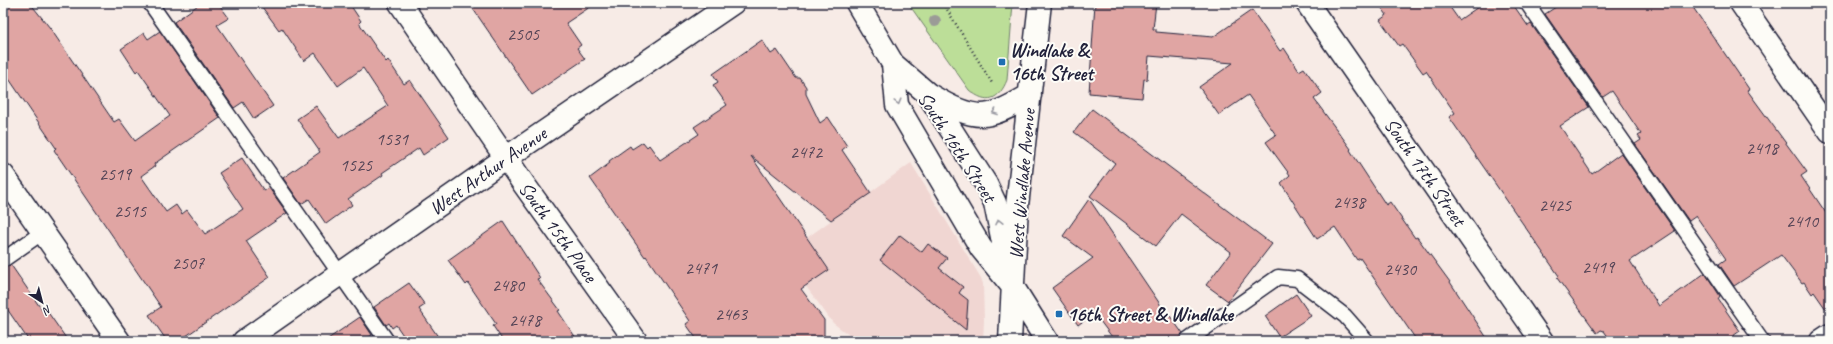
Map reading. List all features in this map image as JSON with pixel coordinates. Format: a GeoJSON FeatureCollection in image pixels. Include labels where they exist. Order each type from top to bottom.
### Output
{"type":"FeatureCollection","features":[{"type":"Feature","properties":{"kind":"street","name":"South 15th Place"},"geometry":{"type":"LineString","coordinates":[[400,3],[506,158],[636,341]]}},
{"type":"Feature","properties":{"kind":"street","name":"West Arthur Avenue"},"geometry":{"type":"LineString","coordinates":[[244,341],[506,158],[734,3]]}},
{"type":"Feature","properties":{"kind":"street","name":"South 16th Street"},"geometry":{"type":"LineString","coordinates":[[857,3],[893,64],[928,94],[986,184],[995,203],[1013,287]]}},
{"type":"Feature","properties":{"kind":"street","name":"West Windlake Avenue"},"geometry":{"type":"LineString","coordinates":[[1010,341],[1017,206],[1040,3]]}},
{"type":"Feature","properties":{"kind":"street","name":"South 17th Street"},"geometry":{"type":"LineString","coordinates":[[1308,3],[1542,341]]}},
{"type":"Feature","properties":{"kind":"street"},"geometry":{"type":"LineString","coordinates":[[1741,3],[1830,132]]}},
{"type":"Feature","properties":{"kind":"street","name":"South 16th Street"},"geometry":{"type":"LineString","coordinates":[[893,64],[897,105],[981,248],[1013,287],[1047,341]]}},
{"type":"Feature","properties":{"kind":"street"},"geometry":{"type":"LineString","coordinates":[[928,94],[949,106],[976,114],[989,114],[1005,108],[1030,95]]}},
{"type":"Feature","properties":{"kind":"street"},"geometry":{"type":"LineString","coordinates":[[3,174],[119,341]]}},
{"type":"Feature","properties":{"kind":"street"},"geometry":{"type":"LineString","coordinates":[[1821,341],[1830,335]]}},
{"type":"Feature","properties":{"kind":"lane"},"geometry":{"type":"LineString","coordinates":[[150,3],[387,341]]}},
{"type":"Feature","properties":{"kind":"lane"},"geometry":{"type":"LineString","coordinates":[[1527,3],[1762,341]]}},
{"type":"Feature","properties":{"kind":"lane"},"geometry":{"type":"LineString","coordinates":[[3,260],[43,232]]}},
{"type":"Feature","properties":{"kind":"lane"},"geometry":{"type":"LineString","coordinates":[[1187,341],[1278,277],[1297,279],[1345,316],[1366,341]]}},
{"type":"Feature","properties":{"kind":"path"},"geometry":{"type":"LineString","coordinates":[[943,3],[992,83]]}},
{"type":"Feature","properties":{"kind":"shaded area"},"geometry":{"type":"Polygon","coordinates":[[[911,163],[981,278],[983,284],[983,341],[857,341],[833,323],[783,255],[911,163]]]}},
{"type":"Feature","properties":{"kind":"green space"},"geometry":{"type":"Polygon","coordinates":[[[908,3],[1013,3],[1007,80],[1004,87],[996,96],[987,99],[981,98],[969,90],[908,3]]]}},
{"type":"Feature","properties":{"kind":"building"},"geometry":{"type":"Polygon","coordinates":[[[3,3],[30,3],[50,28],[114,122],[119,119],[135,141],[170,116],[138,70],[136,72],[121,49],[144,33],[148,39],[160,31],[220,118],[154,164],[155,166],[141,176],[166,212],[176,205],[182,214],[187,210],[205,234],[243,209],[219,173],[242,158],[264,191],[269,188],[287,213],[246,241],[270,277],[179,341],[167,341],[149,315],[161,307],[54,150],[56,148],[3,70],[3,3]]]}},
{"type":"Feature","properties":{"kind":"building"},"geometry":{"type":"Polygon","coordinates":[[[201,3],[218,3],[229,18],[217,25],[273,106],[254,119],[243,102],[234,108],[174,22],[201,3]]]}},
{"type":"Feature","properties":{"kind":"building"},"geometry":{"type":"Polygon","coordinates":[[[259,3],[349,3],[361,21],[359,23],[386,62],[388,60],[404,84],[410,80],[449,137],[423,155],[419,148],[382,173],[383,175],[348,199],[352,205],[326,224],[309,199],[301,204],[283,178],[320,152],[297,119],[316,106],[339,138],[388,106],[363,68],[338,86],[315,53],[304,61],[282,28],[279,30],[259,3]]]}},
{"type":"Feature","properties":{"kind":"building"},"geometry":{"type":"Polygon","coordinates":[[[469,3],[596,3],[566,23],[581,45],[577,48],[585,59],[532,95],[469,3]]]}},
{"type":"Feature","properties":{"kind":"building"},"geometry":{"type":"Polygon","coordinates":[[[1095,3],[1156,3],[1153,29],[1156,29],[1156,32],[1213,37],[1252,10],[1280,51],[1284,48],[1299,71],[1304,68],[1322,93],[1314,99],[1351,149],[1350,150],[1386,205],[1390,202],[1415,238],[1417,237],[1450,282],[1489,341],[1417,341],[1360,258],[1357,260],[1335,227],[1317,239],[1281,183],[1290,175],[1266,142],[1276,135],[1248,95],[1219,115],[1199,87],[1233,63],[1149,56],[1147,80],[1144,79],[1142,98],[1089,93],[1095,3]]]}},
{"type":"Feature","properties":{"kind":"building"},"geometry":{"type":"Polygon","coordinates":[[[1378,3],[1447,3],[1459,20],[1484,3],[1512,3],[1528,26],[1531,24],[1589,107],[1560,126],[1592,174],[1621,153],[1675,231],[1630,261],[1659,306],[1705,273],[1720,296],[1718,299],[1740,331],[1726,341],[1611,341],[1604,331],[1601,330],[1597,333],[1557,278],[1559,276],[1449,117],[1455,113],[1426,71],[1423,73],[1402,44],[1399,46],[1380,20],[1387,15],[1378,3]]]}},
{"type":"Feature","properties":{"kind":"building"},"geometry":{"type":"Polygon","coordinates":[[[1562,3],[1690,3],[1749,89],[1747,90],[1807,172],[1801,176],[1830,219],[1830,315],[1814,292],[1812,294],[1804,282],[1802,283],[1781,255],[1734,286],[1719,264],[1726,259],[1696,216],[1689,221],[1635,144],[1641,140],[1638,136],[1641,134],[1612,91],[1603,97],[1545,14],[1562,3]]]}},
{"type":"Feature","properties":{"kind":"building"},"geometry":{"type":"Polygon","coordinates":[[[762,40],[771,54],[777,50],[796,78],[800,78],[806,87],[806,94],[820,123],[828,117],[847,146],[842,150],[871,193],[831,220],[751,156],[829,270],[801,289],[824,320],[824,341],[698,341],[686,324],[690,321],[590,178],[610,163],[609,161],[630,146],[632,149],[643,142],[647,147],[649,145],[660,160],[699,134],[694,127],[727,105],[713,85],[718,82],[713,74],[762,40]]]}},
{"type":"Feature","properties":{"kind":"building"},"geometry":{"type":"Polygon","coordinates":[[[1092,109],[1272,244],[1228,301],[1206,285],[1231,252],[1181,214],[1156,246],[1090,196],[1115,163],[1074,132],[1092,109]]]}},
{"type":"Feature","properties":{"kind":"building"},"geometry":{"type":"Polygon","coordinates":[[[1089,199],[1164,310],[1165,309],[1183,334],[1179,341],[1115,341],[1094,313],[1078,325],[1052,288],[1093,258],[1063,236],[1089,199]]]}},
{"type":"Feature","properties":{"kind":"building"},"geometry":{"type":"Polygon","coordinates":[[[503,221],[540,278],[537,279],[560,310],[558,311],[578,341],[503,341],[493,326],[496,324],[468,283],[466,285],[448,260],[503,221]]]}},
{"type":"Feature","properties":{"kind":"building"},"geometry":{"type":"Polygon","coordinates":[[[900,235],[922,252],[928,244],[947,258],[939,268],[963,287],[959,293],[968,300],[966,330],[880,260],[900,235]]]}},
{"type":"Feature","properties":{"kind":"building"},"geometry":{"type":"Polygon","coordinates":[[[11,265],[44,313],[47,311],[68,341],[29,341],[3,303],[3,268],[11,265]]]}},
{"type":"Feature","properties":{"kind":"building"},"geometry":{"type":"Polygon","coordinates":[[[409,283],[425,305],[419,309],[441,341],[407,341],[396,325],[392,328],[389,323],[386,325],[374,307],[409,283]]]}},
{"type":"Feature","properties":{"kind":"building"},"geometry":{"type":"Polygon","coordinates":[[[1296,294],[1311,316],[1279,337],[1265,316],[1296,294]]]}},
{"type":"Feature","properties":{"kind":"building"},"geometry":{"type":"Polygon","coordinates":[[[360,317],[372,335],[363,341],[325,341],[360,317]]]}},
{"type":"Feature","properties":{"kind":"place","name":"Windlake & 16th Street"},"geometry":{"type":"Point","coordinates":[1002,62]}},
{"type":"Feature","properties":{"kind":"place","name":"16th Street & Windlake"},"geometry":{"type":"Point","coordinates":[1059,314]}}]}
